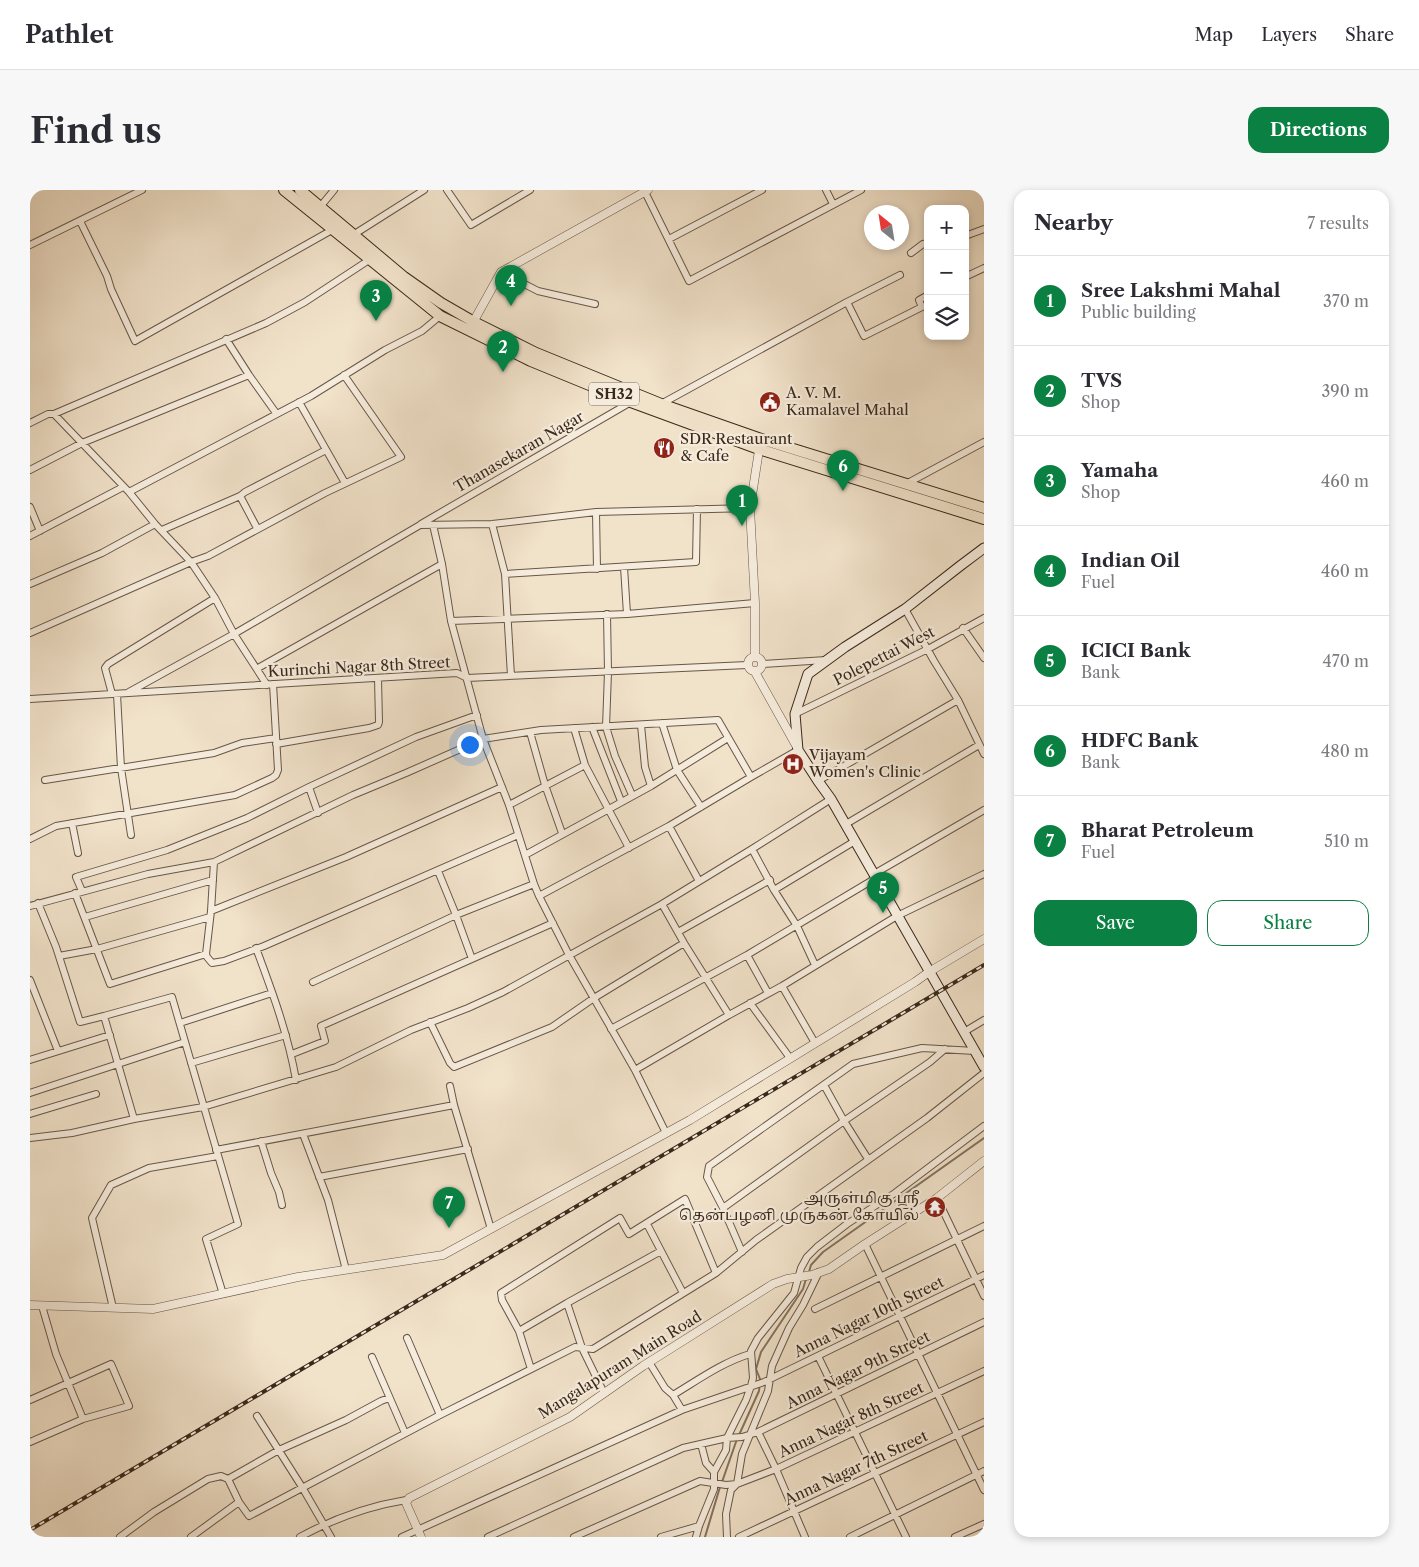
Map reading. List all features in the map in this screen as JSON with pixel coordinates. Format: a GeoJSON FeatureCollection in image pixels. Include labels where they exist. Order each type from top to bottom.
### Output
{"type":"FeatureCollection","features":[{"type":"Feature","properties":{"kind":"main road","name":"SH32"},"geometry":{"type":"LineString","coordinates":[[284,190],[440,316],[472,326],[760,444],[906,484],[984,508]]}},
{"type":"Feature","properties":{"kind":"main road","name":"SH32"},"geometry":{"type":"LineString","coordinates":[[300,190],[404,277],[472,326],[531,361],[632,402],[984,519]]}},
{"type":"Feature","properties":{"kind":"main road"},"geometry":{"type":"LineString","coordinates":[[984,548],[905,609],[808,674],[795,714],[798,750],[846,824],[984,1067]]}},
{"type":"Feature","properties":{"kind":"street"},"geometry":{"type":"LineString","coordinates":[[30,245],[142,190]]}},
{"type":"Feature","properties":{"kind":"street"},"geometry":{"type":"LineString","coordinates":[[320,207],[334,190]]}},
{"type":"Feature","properties":{"kind":"street"},"geometry":{"type":"LineString","coordinates":[[353,235],[424,190]]}},
{"type":"Feature","properties":{"kind":"street"},"geometry":{"type":"LineString","coordinates":[[447,190],[471,225],[530,190]]}},
{"type":"Feature","properties":{"kind":"street"},"geometry":{"type":"LineString","coordinates":[[472,326],[501,272],[646,190],[690,281],[861,190]]}},
{"type":"Feature","properties":{"kind":"street"},"geometry":{"type":"LineString","coordinates":[[669,239],[762,190]]}},
{"type":"Feature","properties":{"kind":"street"},"geometry":{"type":"LineString","coordinates":[[826,190],[833,204]]}},
{"type":"Feature","properties":{"kind":"street"},"geometry":{"type":"LineString","coordinates":[[80,221],[107,276],[135,341],[332,230]]}},
{"type":"Feature","properties":{"kind":"street"},"geometry":{"type":"LineString","coordinates":[[969,235],[984,229]]}},
{"type":"Feature","properties":{"kind":"street"},"geometry":{"type":"LineString","coordinates":[[911,252],[924,244]]}},
{"type":"Feature","properties":{"kind":"street"},"geometry":{"type":"LineString","coordinates":[[30,423],[266,323],[305,302],[369,260]]}},
{"type":"Feature","properties":{"kind":"street"},"geometry":{"type":"LineString","coordinates":[[969,275],[984,268]]}},
{"type":"Feature","properties":{"kind":"street"},"geometry":{"type":"LineString","coordinates":[[501,272],[538,291],[595,304]]}},
{"type":"Feature","properties":{"kind":"street"},"geometry":{"type":"LineString","coordinates":[[661,404],[900,275]]}},
{"type":"Feature","properties":{"kind":"street"},"geometry":{"type":"LineString","coordinates":[[847,302],[864,336],[922,307],[919,300],[924,297]]}},
{"type":"Feature","properties":{"kind":"street"},"geometry":{"type":"LineString","coordinates":[[30,536],[299,402],[385,350],[422,331],[440,316]]}},
{"type":"Feature","properties":{"kind":"street"},"geometry":{"type":"LineString","coordinates":[[226,340],[276,414]]}},
{"type":"Feature","properties":{"kind":"street"},"geometry":{"type":"LineString","coordinates":[[30,470],[82,443],[248,375]]}},
{"type":"Feature","properties":{"kind":"street"},"geometry":{"type":"LineString","coordinates":[[30,633],[208,556],[257,528],[401,457],[344,375]]}},
{"type":"Feature","properties":{"kind":"street"},"geometry":{"type":"LineString","coordinates":[[299,402],[345,484]]}},
{"type":"Feature","properties":{"kind":"street","name":"Thanasekaran Nagar"},"geometry":{"type":"LineString","coordinates":[[128,693],[234,634],[632,402]]}},
{"type":"Feature","properties":{"kind":"street"},"geometry":{"type":"LineString","coordinates":[[30,839],[56,826],[235,795],[272,778],[278,770],[270,684],[234,634],[215,598],[191,562],[155,524],[126,489],[54,414]]}},
{"type":"Feature","properties":{"kind":"street"},"geometry":{"type":"LineString","coordinates":[[906,484],[984,442]]}},
{"type":"Feature","properties":{"kind":"street"},"geometry":{"type":"LineString","coordinates":[[754,657],[755,603],[750,508],[760,444]]}},
{"type":"Feature","properties":{"kind":"street"},"geometry":{"type":"LineString","coordinates":[[162,530],[240,496],[326,450]]}},
{"type":"Feature","properties":{"kind":"street"},"geometry":{"type":"LineString","coordinates":[[240,496],[257,528]]}},
{"type":"Feature","properties":{"kind":"street"},"geometry":{"type":"LineString","coordinates":[[30,508],[40,531]]}},
{"type":"Feature","properties":{"kind":"street"},"geometry":{"type":"LineString","coordinates":[[420,525],[492,524],[596,512],[750,508]]}},
{"type":"Feature","properties":{"kind":"street"},"geometry":{"type":"LineString","coordinates":[[505,574],[696,562],[697,509]]}},
{"type":"Feature","properties":{"kind":"street"},"geometry":{"type":"LineString","coordinates":[[596,512],[597,568]]}},
{"type":"Feature","properties":{"kind":"street"},"geometry":{"type":"LineString","coordinates":[[30,584],[102,553],[155,524]]}},
{"type":"Feature","properties":{"kind":"street"},"geometry":{"type":"LineString","coordinates":[[492,524],[505,574],[511,676]]}},
{"type":"Feature","properties":{"kind":"street"},"geometry":{"type":"LineString","coordinates":[[433,525],[442,564],[451,621],[483,739],[509,805],[534,884],[569,955],[635,1070],[666,1133]]}},
{"type":"Feature","properties":{"kind":"street"},"geometry":{"type":"LineString","coordinates":[[258,668],[442,564]]}},
{"type":"Feature","properties":{"kind":"street"},"geometry":{"type":"LineString","coordinates":[[624,567],[627,614]]}},
{"type":"Feature","properties":{"kind":"street"},"geometry":{"type":"LineString","coordinates":[[131,835],[121,768],[115,694],[105,668],[108,664],[215,598]]}},
{"type":"Feature","properties":{"kind":"street"},"geometry":{"type":"LineString","coordinates":[[451,621],[627,614],[755,603]]}},
{"type":"Feature","properties":{"kind":"street"},"geometry":{"type":"LineString","coordinates":[[846,824],[982,749],[958,700],[905,609]]}},
{"type":"Feature","properties":{"kind":"street"},"geometry":{"type":"LineString","coordinates":[[607,614],[608,672],[606,727],[615,756],[632,795]]}},
{"type":"Feature","properties":{"kind":"street","name":"Polepettai West"},"geometry":{"type":"LineString","coordinates":[[795,714],[928,649],[984,618]]}},
{"type":"Feature","properties":{"kind":"street"},"geometry":{"type":"LineString","coordinates":[[963,628],[984,658]]}},
{"type":"Feature","properties":{"kind":"street"},"geometry":{"type":"LineString","coordinates":[[539,896],[669,826],[798,750],[756,672],[750,670],[747,665],[749,659],[754,657],[760,658],[763,664]]}},
{"type":"Feature","properties":{"kind":"street"},"geometry":{"type":"LineString","coordinates":[[763,664],[828,660]]}},
{"type":"Feature","properties":{"kind":"street"},"geometry":{"type":"LineString","coordinates":[[756,672],[761,669],[763,664]]}},
{"type":"Feature","properties":{"kind":"street","name":"Kurinchi Nagar 8th Street"},"geometry":{"type":"LineString","coordinates":[[30,699],[457,673],[467,678],[747,665]]}},
{"type":"Feature","properties":{"kind":"street"},"geometry":{"type":"LineString","coordinates":[[46,780],[214,753],[242,743],[276,741],[374,727],[380,722],[378,678]]}},
{"type":"Feature","properties":{"kind":"street"},"geometry":{"type":"LineString","coordinates":[[818,781],[958,700]]}},
{"type":"Feature","properties":{"kind":"street"},"geometry":{"type":"LineString","coordinates":[[206,954],[110,984],[85,917],[76,877],[167,850],[247,818],[416,737],[477,715]]}},
{"type":"Feature","properties":{"kind":"street"},"geometry":{"type":"LineString","coordinates":[[30,906],[148,874],[214,862],[353,795],[483,739],[574,728],[718,720],[751,777]]}},
{"type":"Feature","properties":{"kind":"street"},"geometry":{"type":"LineString","coordinates":[[662,723],[677,770],[701,807]]}},
{"type":"Feature","properties":{"kind":"street"},"geometry":{"type":"LineString","coordinates":[[640,725],[645,767],[651,786]]}},
{"type":"Feature","properties":{"kind":"street"},"geometry":{"type":"LineString","coordinates":[[592,727],[621,801]]}},
{"type":"Feature","properties":{"kind":"street"},"geometry":{"type":"LineString","coordinates":[[574,728],[585,765],[628,848]]}},
{"type":"Feature","properties":{"kind":"street"},"geometry":{"type":"LineString","coordinates":[[530,732],[545,785],[562,833]]}},
{"type":"Feature","properties":{"kind":"street"},"geometry":{"type":"LineString","coordinates":[[525,854],[651,786],[728,738]]}},
{"type":"Feature","properties":{"kind":"street"},"geometry":{"type":"LineString","coordinates":[[509,805],[585,765]]}},
{"type":"Feature","properties":{"kind":"street"},"geometry":{"type":"LineString","coordinates":[[309,787],[318,813]]}},
{"type":"Feature","properties":{"kind":"street"},"geometry":{"type":"LineString","coordinates":[[58,956],[97,949],[211,914],[346,857],[502,787]]}},
{"type":"Feature","properties":{"kind":"street"},"geometry":{"type":"LineString","coordinates":[[30,1138],[72,1133],[134,1119],[203,1107],[336,1067],[430,1022],[503,992],[662,904],[831,799]]}},
{"type":"Feature","properties":{"kind":"street"},"geometry":{"type":"LineString","coordinates":[[611,1029],[797,926],[984,810]]}},
{"type":"Feature","properties":{"kind":"street"},"geometry":{"type":"LineString","coordinates":[[72,823],[78,853]]}},
{"type":"Feature","properties":{"kind":"street"},"geometry":{"type":"LineString","coordinates":[[669,826],[699,881]]}},
{"type":"Feature","properties":{"kind":"street"},"geometry":{"type":"LineString","coordinates":[[214,862],[211,914],[206,954],[206,957],[212,963],[224,961],[256,948],[518,835]]}},
{"type":"Feature","properties":{"kind":"street"},"geometry":{"type":"LineString","coordinates":[[774,890],[855,841]]}},
{"type":"Feature","properties":{"kind":"street"},"geometry":{"type":"LineString","coordinates":[[752,849],[774,890],[797,926],[816,966]]}},
{"type":"Feature","properties":{"kind":"street"},"geometry":{"type":"LineString","coordinates":[[438,871],[472,959]]}},
{"type":"Feature","properties":{"kind":"street"},"geometry":{"type":"LineString","coordinates":[[635,1070],[782,986],[897,916],[984,874]]}},
{"type":"Feature","properties":{"kind":"street"},"geometry":{"type":"LineString","coordinates":[[85,917],[213,880]]}},
{"type":"Feature","properties":{"kind":"street"},"geometry":{"type":"LineString","coordinates":[[678,932],[770,880]]}},
{"type":"Feature","properties":{"kind":"street"},"geometry":{"type":"LineString","coordinates":[[313,982],[456,915],[534,884]]}},
{"type":"Feature","properties":{"kind":"street"},"geometry":{"type":"LineString","coordinates":[[38,904],[80,1022],[172,997],[238,1224],[206,1239],[223,1294]]}},
{"type":"Feature","properties":{"kind":"street"},"geometry":{"type":"LineString","coordinates":[[662,904],[704,978],[729,1015]]}},
{"type":"Feature","properties":{"kind":"street"},"geometry":{"type":"LineString","coordinates":[[292,1054],[325,1042],[322,1026],[553,923]]}},
{"type":"Feature","properties":{"kind":"street"},"geometry":{"type":"LineString","coordinates":[[30,1305],[153,1310],[298,1277],[443,1255],[690,1120],[984,939]]}},
{"type":"Feature","properties":{"kind":"street"},"geometry":{"type":"LineString","coordinates":[[430,1022],[450,1063],[454,1067],[552,1027],[594,998],[684,943]]}},
{"type":"Feature","properties":{"kind":"street"},"geometry":{"type":"LineString","coordinates":[[256,948],[292,1054],[296,1080]]}},
{"type":"Feature","properties":{"kind":"street"},"geometry":{"type":"LineString","coordinates":[[747,955],[768,994]]}},
{"type":"Feature","properties":{"kind":"street"},"geometry":{"type":"LineString","coordinates":[[30,980],[58,1051]]}},
{"type":"Feature","properties":{"kind":"street"},"geometry":{"type":"LineString","coordinates":[[782,986],[815,1043]]}},
{"type":"Feature","properties":{"kind":"street"},"geometry":{"type":"LineString","coordinates":[[180,1023],[272,993]]}},
{"type":"Feature","properties":{"kind":"street"},"geometry":{"type":"LineString","coordinates":[[750,1003],[790,1058]]}},
{"type":"Feature","properties":{"kind":"street"},"geometry":{"type":"LineString","coordinates":[[104,1016],[134,1119]]}},
{"type":"Feature","properties":{"kind":"street"},"geometry":{"type":"LineString","coordinates":[[964,1032],[984,1020]]}},
{"type":"Feature","properties":{"kind":"street"},"geometry":{"type":"LineString","coordinates":[[191,1063],[286,1035]]}},
{"type":"Feature","properties":{"kind":"street"},"geometry":{"type":"LineString","coordinates":[[30,1060],[110,1036]]}},
{"type":"Feature","properties":{"kind":"street"},"geometry":{"type":"LineString","coordinates":[[30,1094],[186,1042]]}},
{"type":"Feature","properties":{"kind":"street"},"geometry":{"type":"LineString","coordinates":[[742,1252],[707,1177],[709,1166],[824,1085],[845,1068],[862,1061],[922,1048],[974,1051]]}},
{"type":"Feature","properties":{"kind":"street"},"geometry":{"type":"LineString","coordinates":[[723,1208],[930,1062],[945,1049]]}},
{"type":"Feature","properties":{"kind":"street"},"geometry":{"type":"LineString","coordinates":[[120,1537],[154,1512],[208,1479],[221,1476],[228,1479],[239,1502],[249,1516],[405,1433],[575,1347],[593,1350],[716,1274],[756,1240],[927,1118],[984,1073]]}},
{"type":"Feature","properties":{"kind":"street"},"geometry":{"type":"LineString","coordinates":[[824,1085],[868,1159]]}},
{"type":"Feature","properties":{"kind":"street"},"geometry":{"type":"LineString","coordinates":[[450,1086],[491,1229]]}},
{"type":"Feature","properties":{"kind":"street"},"geometry":{"type":"LineString","coordinates":[[30,1114],[96,1094]]}},
{"type":"Feature","properties":{"kind":"street"},"geometry":{"type":"LineString","coordinates":[[113,1308],[92,1218],[111,1185],[149,1168],[261,1141],[454,1105]]}},
{"type":"Feature","properties":{"kind":"street"},"geometry":{"type":"LineString","coordinates":[[714,1472],[726,1450],[754,1385],[750,1354],[758,1338],[794,1293],[801,1268],[807,1257],[846,1224],[895,1193],[984,1126]]}},
{"type":"Feature","properties":{"kind":"street"},"geometry":{"type":"LineString","coordinates":[[303,1134],[328,1200],[346,1270]]}},
{"type":"Feature","properties":{"kind":"street"},"geometry":{"type":"LineString","coordinates":[[261,1141],[282,1205]]}},
{"type":"Feature","properties":{"kind":"street"},"geometry":{"type":"LineString","coordinates":[[319,1177],[468,1149]]}},
{"type":"Feature","properties":{"kind":"street"},"geometry":{"type":"LineString","coordinates":[[727,1537],[726,1514],[731,1490],[736,1484],[742,1454],[768,1391],[767,1380],[775,1356],[816,1274],[829,1269],[937,1198],[984,1161]]}},
{"type":"Feature","properties":{"kind":"street"},"geometry":{"type":"LineString","coordinates":[[937,1198],[984,1296]]}},
{"type":"Feature","properties":{"kind":"street"},"geometry":{"type":"LineString","coordinates":[[531,1369],[519,1331],[502,1300],[501,1293],[620,1218],[629,1234],[685,1199],[716,1274]]}},
{"type":"Feature","properties":{"kind":"street"},"geometry":{"type":"LineString","coordinates":[[647,1224],[684,1293]]}},
{"type":"Feature","properties":{"kind":"street"},"geometry":{"type":"LineString","coordinates":[[815,1309],[984,1226]]}},
{"type":"Feature","properties":{"kind":"street"},"geometry":{"type":"LineString","coordinates":[[865,1244],[984,1490]]}},
{"type":"Feature","properties":{"kind":"street"},"geometry":{"type":"LineString","coordinates":[[519,1331],[567,1302],[661,1251]]}},
{"type":"Feature","properties":{"kind":"street","name":"Mangalapuram Main Road"},"geometry":{"type":"LineString","coordinates":[[406,1500],[570,1417],[649,1362],[773,1284],[787,1279],[816,1274]]}},
{"type":"Feature","properties":{"kind":"street","name":"Anna Nagar 10th Street"},"geometry":{"type":"LineString","coordinates":[[402,1537],[419,1533],[682,1410],[767,1380],[984,1275]]}},
{"type":"Feature","properties":{"kind":"street"},"geometry":{"type":"LineString","coordinates":[[567,1302],[582,1348],[604,1393]]}},
{"type":"Feature","properties":{"kind":"street"},"geometry":{"type":"LineString","coordinates":[[42,1306],[56,1354],[82,1419]]}},
{"type":"Feature","properties":{"kind":"street","name":"Anna Nagar 9th Street"},"geometry":{"type":"LineString","coordinates":[[488,1537],[683,1448],[742,1437],[758,1432],[984,1322]]}},
{"type":"Feature","properties":{"kind":"street"},"geometry":{"type":"LineString","coordinates":[[407,1338],[440,1415]]}},
{"type":"Feature","properties":{"kind":"street"},"geometry":{"type":"LineString","coordinates":[[673,1395],[731,1361],[750,1354]]}},
{"type":"Feature","properties":{"kind":"street"},"geometry":{"type":"LineString","coordinates":[[818,1356],[906,1537]]}},
{"type":"Feature","properties":{"kind":"street"},"geometry":{"type":"LineString","coordinates":[[372,1357],[388,1398],[405,1433]]}},
{"type":"Feature","properties":{"kind":"street"},"geometry":{"type":"LineString","coordinates":[[649,1362],[665,1388],[673,1395],[682,1410]]}},
{"type":"Feature","properties":{"kind":"street"},"geometry":{"type":"LineString","coordinates":[[30,1400],[111,1364],[129,1406],[82,1419],[30,1442]]}},
{"type":"Feature","properties":{"kind":"street","name":"Anna Nagar 8th Street"},"geometry":{"type":"LineString","coordinates":[[716,1482],[736,1484],[776,1469],[984,1371]]}},
{"type":"Feature","properties":{"kind":"street"},"geometry":{"type":"LineString","coordinates":[[228,1479],[279,1450],[346,1420],[388,1398]]}},
{"type":"Feature","properties":{"kind":"street"},"geometry":{"type":"LineString","coordinates":[[257,1416],[331,1537]]}},
{"type":"Feature","properties":{"kind":"street","name":"Anna Nagar 7th Street"},"geometry":{"type":"LineString","coordinates":[[739,1537],[984,1422]]}},
{"type":"Feature","properties":{"kind":"street"},"geometry":{"type":"LineString","coordinates":[[758,1432],[805,1537]]}},
{"type":"Feature","properties":{"kind":"street"},"geometry":{"type":"LineString","coordinates":[[696,1537],[716,1482],[714,1472],[706,1462],[701,1444]]}},
{"type":"Feature","properties":{"kind":"street"},"geometry":{"type":"LineString","coordinates":[[850,1537],[984,1471]]}},
{"type":"Feature","properties":{"kind":"street"},"geometry":{"type":"LineString","coordinates":[[574,1537],[700,1481],[716,1482]]}},
{"type":"Feature","properties":{"kind":"street"},"geometry":{"type":"LineString","coordinates":[[300,1537],[323,1525],[388,1503],[406,1500],[419,1533]]}},
{"type":"Feature","properties":{"kind":"street"},"geometry":{"type":"LineString","coordinates":[[191,1537],[239,1502]]}},
{"type":"Feature","properties":{"kind":"street"},"geometry":{"type":"LineString","coordinates":[[955,1537],[984,1524]]}},
{"type":"Feature","properties":{"kind":"street"},"geometry":{"type":"LineString","coordinates":[[660,1537],[699,1526]]}},
{"type":"Feature","properties":{"kind":"waterway"},"geometry":{"type":"LineString","coordinates":[[809,1272],[811,1265],[823,1252],[984,1138]]}},
{"type":"Feature","properties":{"kind":"waterway"},"geometry":{"type":"LineString","coordinates":[[739,1435],[759,1391],[760,1379],[756,1369],[761,1352],[803,1289],[806,1279]]}},
{"type":"Feature","properties":{"kind":"waterway"},"geometry":{"type":"LineString","coordinates":[[722,1482],[737,1439]]}},
{"type":"Feature","properties":{"kind":"waterway"},"geometry":{"type":"LineString","coordinates":[[705,1537],[720,1487]]}},
{"type":"Feature","properties":{"kind":"railway"},"geometry":{"type":"LineString","coordinates":[[30,1530],[984,965]]}},
{"type":"Feature","properties":{"kind":"place","name":"Indian Oil"},"geometry":{"type":"Point","coordinates":[511,306]}},
{"type":"Feature","properties":{"kind":"place","name":"Yamaha"},"geometry":{"type":"Point","coordinates":[376,321]}},
{"type":"Feature","properties":{"kind":"place","name":"TVS"},"geometry":{"type":"Point","coordinates":[503,372]}},
{"type":"Feature","properties":{"kind":"place","name":"A. V. M. Kamalavel Mahal"},"geometry":{"type":"Point","coordinates":[770,402]}},
{"type":"Feature","properties":{"kind":"place","name":"SDR Restaurant & Cafe"},"geometry":{"type":"Point","coordinates":[664,448]}},
{"type":"Feature","properties":{"kind":"place","name":"HDFC Bank"},"geometry":{"type":"Point","coordinates":[843,491]}},
{"type":"Feature","properties":{"kind":"place","name":"Sree Lakshmi Mahal"},"geometry":{"type":"Point","coordinates":[742,526]}},
{"type":"Feature","properties":{"kind":"place","name":"Vijayam Women's Clinic"},"geometry":{"type":"Point","coordinates":[793,764]}},
{"type":"Feature","properties":{"kind":"place","name":"ICICI Bank"},"geometry":{"type":"Point","coordinates":[883,913]}},
{"type":"Feature","properties":{"kind":"place","name":"அருள்மிகு ஶ்ரீ தென்பழனி முருகன் கோயில்"},"geometry":{"type":"Point","coordinates":[935,1207]}},
{"type":"Feature","properties":{"kind":"place","name":"Bharat Petroleum"},"geometry":{"type":"Point","coordinates":[449,1228]}}]}
